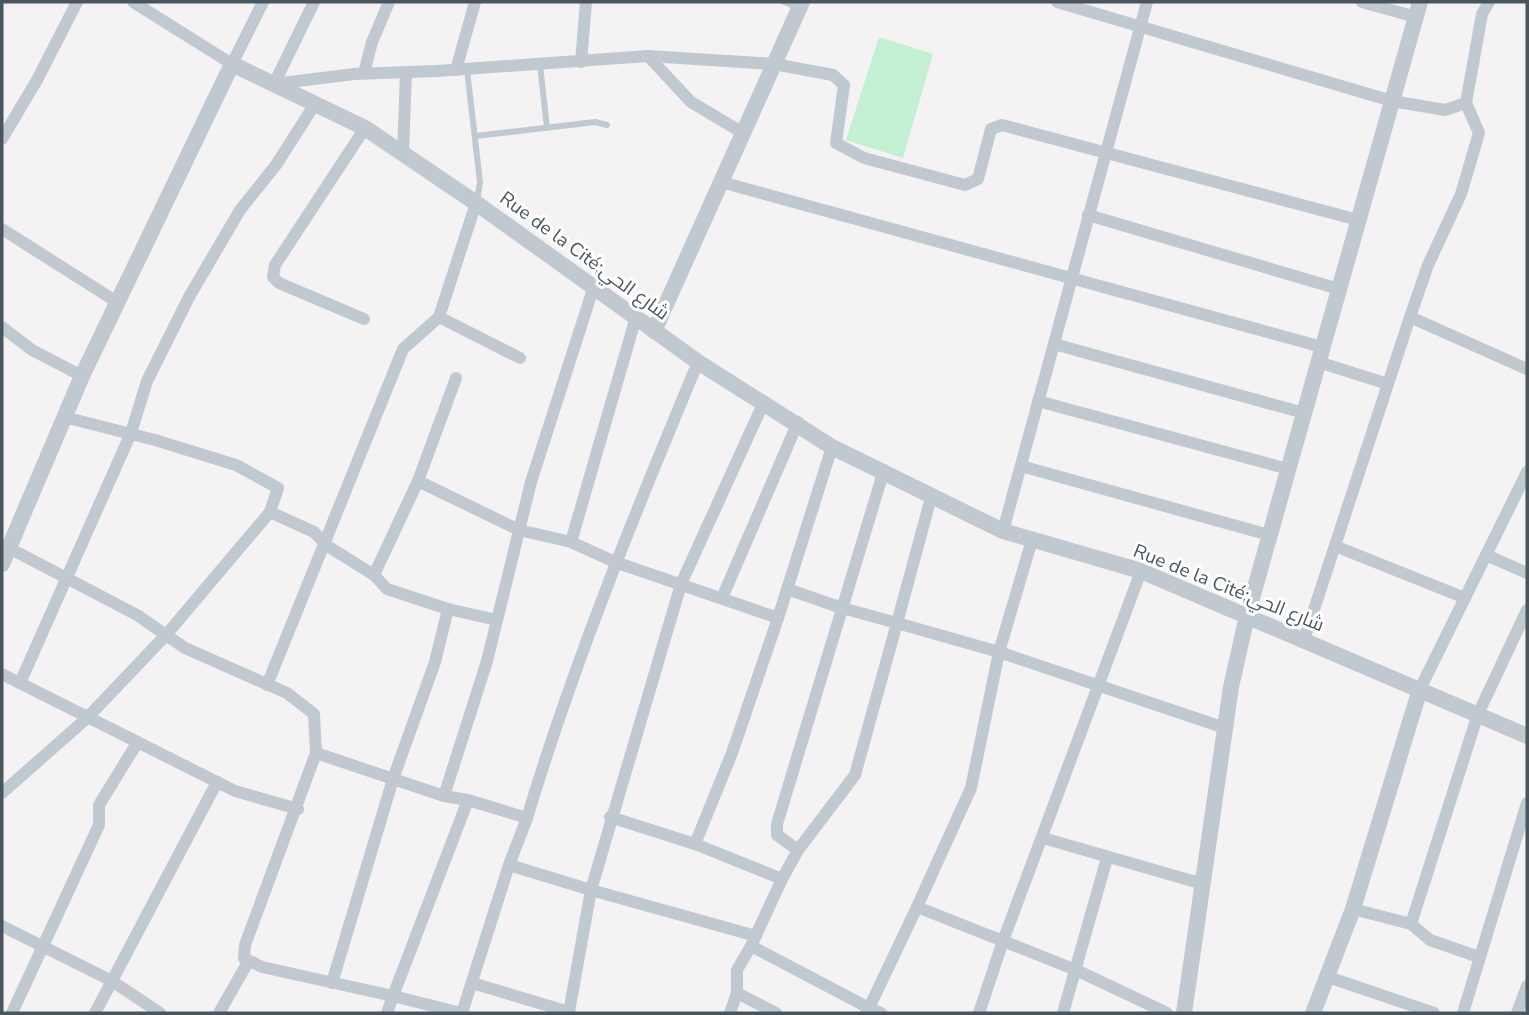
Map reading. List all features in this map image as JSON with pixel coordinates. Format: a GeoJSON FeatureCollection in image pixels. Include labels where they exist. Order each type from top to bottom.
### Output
{"type":"FeatureCollection","features":[{"type":"Feature","properties":{"kind":"street"},"geometry":{"type":"LineString","coordinates":[[2,139],[37,80],[77,2]]}},
{"type":"Feature","properties":{"kind":"street"},"geometry":{"type":"LineString","coordinates":[[133,2],[232,64]]}},
{"type":"Feature","properties":{"kind":"street"},"geometry":{"type":"LineString","coordinates":[[2,564],[82,376],[263,2]]}},
{"type":"Feature","properties":{"kind":"street"},"geometry":{"type":"LineString","coordinates":[[274,85],[314,2]]}},
{"type":"Feature","properties":{"kind":"street"},"geometry":{"type":"LineString","coordinates":[[364,73],[372,42],[389,2]]}},
{"type":"Feature","properties":{"kind":"street"},"geometry":{"type":"LineString","coordinates":[[461,70],[475,2]]}},
{"type":"Feature","properties":{"kind":"street"},"geometry":{"type":"LineString","coordinates":[[581,62],[586,2]]}},
{"type":"Feature","properties":{"kind":"street"},"geometry":{"type":"LineString","coordinates":[[1056,2],[1075,4],[1139,26],[1392,101],[1445,110],[1466,103]]}},
{"type":"Feature","properties":{"kind":"street"},"geometry":{"type":"LineString","coordinates":[[1003,531],[1147,2]]}},
{"type":"Feature","properties":{"kind":"street"},"geometry":{"type":"LineString","coordinates":[[1184,1013],[1225,728],[1247,616],[1418,10],[1362,2]]}},
{"type":"Feature","properties":{"kind":"street"},"geometry":{"type":"LineString","coordinates":[[1304,640],[1410,317],[1428,265],[1461,194],[1479,133],[1466,103],[1482,14],[1489,2]]}},
{"type":"Feature","properties":{"kind":"street"},"geometry":{"type":"LineString","coordinates":[[654,331],[774,64],[795,4]]}},
{"type":"Feature","properties":{"kind":"street"},"geometry":{"type":"LineString","coordinates":[[274,85],[364,73],[461,70],[648,56],[774,64],[833,75],[844,85],[836,143],[864,158],[927,175],[965,185],[978,179],[990,129],[1002,125],[1358,220]]}},
{"type":"Feature","properties":{"kind":"street"},"geometry":{"type":"LineString","coordinates":[[648,56],[691,102],[743,132]]}},
{"type":"Feature","properties":{"kind":"street","name":"Rue de la Cité;شارع الحي"},"geometry":{"type":"LineString","coordinates":[[232,64],[365,128],[476,203],[698,362],[763,404],[798,422],[832,447],[884,470],[1003,531],[1141,571],[1527,736]]}},
{"type":"Feature","properties":{"kind":"street"},"geometry":{"type":"LineString","coordinates":[[403,154],[406,72]]}},
{"type":"Feature","properties":{"kind":"street"},"geometry":{"type":"LineString","coordinates":[[20,683],[131,433],[147,381],[215,248],[240,209],[276,165],[315,104]]}},
{"type":"Feature","properties":{"kind":"street"},"geometry":{"type":"LineString","coordinates":[[364,318],[279,283],[273,276],[275,265],[365,128]]}},
{"type":"Feature","properties":{"kind":"street"},"geometry":{"type":"LineString","coordinates":[[721,182],[1070,279],[1320,355],[1388,384]]}},
{"type":"Feature","properties":{"kind":"street"},"geometry":{"type":"LineString","coordinates":[[267,685],[326,545],[403,349],[439,317],[476,203]]}},
{"type":"Feature","properties":{"kind":"street"},"geometry":{"type":"LineString","coordinates":[[1088,215],[1339,289]]}},
{"type":"Feature","properties":{"kind":"street"},"geometry":{"type":"LineString","coordinates":[[2,229],[117,302]]}},
{"type":"Feature","properties":{"kind":"street"},"geometry":{"type":"LineString","coordinates":[[444,796],[497,620],[530,482],[593,289]]}},
{"type":"Feature","properties":{"kind":"street"},"geometry":{"type":"LineString","coordinates":[[439,317],[520,358]]}},
{"type":"Feature","properties":{"kind":"street"},"geometry":{"type":"LineString","coordinates":[[572,542],[636,317]]}},
{"type":"Feature","properties":{"kind":"street"},"geometry":{"type":"LineString","coordinates":[[1410,317],[1527,369]]}},
{"type":"Feature","properties":{"kind":"street"},"geometry":{"type":"LineString","coordinates":[[2,327],[32,350],[82,376]]}},
{"type":"Feature","properties":{"kind":"street"},"geometry":{"type":"LineString","coordinates":[[1054,344],[1304,413]]}},
{"type":"Feature","properties":{"kind":"street"},"geometry":{"type":"LineString","coordinates":[[244,958],[262,967],[461,1013],[527,818],[558,713],[615,562],[698,362]]}},
{"type":"Feature","properties":{"kind":"street"},"geometry":{"type":"LineString","coordinates":[[374,575],[418,481],[456,378]]}},
{"type":"Feature","properties":{"kind":"street"},"geometry":{"type":"LineString","coordinates":[[1038,401],[1288,470]]}},
{"type":"Feature","properties":{"kind":"street"},"geometry":{"type":"LineString","coordinates":[[472,983],[569,1013],[591,890],[610,817],[681,584],[763,404]]}},
{"type":"Feature","properties":{"kind":"street"},"geometry":{"type":"LineString","coordinates":[[2,793],[87,718],[166,635],[270,512],[278,488],[236,465],[64,416]]}},
{"type":"Feature","properties":{"kind":"street"},"geometry":{"type":"LineString","coordinates":[[722,598],[798,422]]}},
{"type":"Feature","properties":{"kind":"street"},"geometry":{"type":"LineString","coordinates":[[695,844],[732,753],[788,589],[832,447]]}},
{"type":"Feature","properties":{"kind":"street"},"geometry":{"type":"LineString","coordinates":[[1021,466],[1269,535]]}},
{"type":"Feature","properties":{"kind":"street"},"geometry":{"type":"LineString","coordinates":[[798,850],[777,835],[777,824],[884,470]]}},
{"type":"Feature","properties":{"kind":"street"},"geometry":{"type":"LineString","coordinates":[[1313,1013],[1353,909],[1420,689],[1486,555],[1522,493],[1527,472]]}},
{"type":"Feature","properties":{"kind":"street"},"geometry":{"type":"LineString","coordinates":[[418,481],[519,530],[572,542],[615,562],[778,618]]}},
{"type":"Feature","properties":{"kind":"street"},"geometry":{"type":"LineString","coordinates":[[730,1013],[737,993],[737,970],[754,941],[782,879],[798,850],[855,775],[932,494]]}},
{"type":"Feature","properties":{"kind":"street"},"geometry":{"type":"LineString","coordinates":[[270,512],[314,532],[326,545],[374,575],[387,589],[448,609],[497,620]]}},
{"type":"Feature","properties":{"kind":"street"},"geometry":{"type":"LineString","coordinates":[[509,865],[754,941],[872,1011],[971,788],[999,652],[1032,540]]}},
{"type":"Feature","properties":{"kind":"street"},"geometry":{"type":"LineString","coordinates":[[1335,546],[1465,598]]}},
{"type":"Feature","properties":{"kind":"street"},"geometry":{"type":"LineString","coordinates":[[9,548],[137,615],[185,648],[287,693],[314,714],[316,753],[298,808],[245,945],[244,958],[248,962],[219,1013]]}},
{"type":"Feature","properties":{"kind":"street"},"geometry":{"type":"LineString","coordinates":[[1486,555],[1527,573]]}},
{"type":"Feature","properties":{"kind":"street"},"geometry":{"type":"LineString","coordinates":[[979,1013],[1003,941],[1141,571]]}},
{"type":"Feature","properties":{"kind":"street"},"geometry":{"type":"LineString","coordinates":[[788,589],[842,608],[999,652],[1225,728]]}},
{"type":"Feature","properties":{"kind":"street"},"geometry":{"type":"LineString","coordinates":[[332,983],[393,779],[435,662],[448,609]]}},
{"type":"Feature","properties":{"kind":"street"},"geometry":{"type":"LineString","coordinates":[[1411,923],[1478,714],[1527,610]]}},
{"type":"Feature","properties":{"kind":"street"},"geometry":{"type":"LineString","coordinates":[[2,674],[235,791],[298,808]]}},
{"type":"Feature","properties":{"kind":"street"},"geometry":{"type":"LineString","coordinates":[[12,1013],[99,825],[99,805],[137,743]]}},
{"type":"Feature","properties":{"kind":"street"},"geometry":{"type":"LineString","coordinates":[[316,753],[444,796],[468,800],[527,818]]}},
{"type":"Feature","properties":{"kind":"street"},"geometry":{"type":"LineString","coordinates":[[95,1013],[217,782]]}},
{"type":"Feature","properties":{"kind":"street"},"geometry":{"type":"LineString","coordinates":[[387,1013],[468,800]]}},
{"type":"Feature","properties":{"kind":"street"},"geometry":{"type":"LineString","coordinates":[[1463,1013],[1527,803]]}},
{"type":"Feature","properties":{"kind":"street"},"geometry":{"type":"LineString","coordinates":[[610,817],[695,844],[782,879]]}},
{"type":"Feature","properties":{"kind":"street"},"geometry":{"type":"LineString","coordinates":[[1042,838],[1203,884]]}},
{"type":"Feature","properties":{"kind":"street"},"geometry":{"type":"LineString","coordinates":[[1063,1013],[1107,858]]}},
{"type":"Feature","properties":{"kind":"street"},"geometry":{"type":"LineString","coordinates":[[917,907],[1076,970],[1167,1013]]}},
{"type":"Feature","properties":{"kind":"street"},"geometry":{"type":"LineString","coordinates":[[1353,909],[1411,923],[1430,940],[1479,957]]}},
{"type":"Feature","properties":{"kind":"street"},"geometry":{"type":"LineString","coordinates":[[2,926],[112,981],[160,1013]]}},
{"type":"Feature","properties":{"kind":"street"},"geometry":{"type":"LineString","coordinates":[[1328,977],[1434,1013]]}},
{"type":"Feature","properties":{"kind":"street"},"geometry":{"type":"LineString","coordinates":[[1517,1013],[1527,986]]}},
{"type":"Feature","properties":{"kind":"street"},"geometry":{"type":"LineString","coordinates":[[737,993],[776,1013]]}},
{"type":"Feature","properties":{"kind":"lane"},"geometry":{"type":"LineString","coordinates":[[540,65],[547,128]]}},
{"type":"Feature","properties":{"kind":"lane"},"geometry":{"type":"LineString","coordinates":[[461,70],[475,136],[480,182],[476,203]]}},
{"type":"Feature","properties":{"kind":"lane"},"geometry":{"type":"LineString","coordinates":[[475,136],[595,122],[607,125]]}},
{"type":"Feature","properties":{"kind":"green space"},"geometry":{"type":"Polygon","coordinates":[[[879,37],[933,54],[903,158],[846,140],[879,37]]]}}]}
